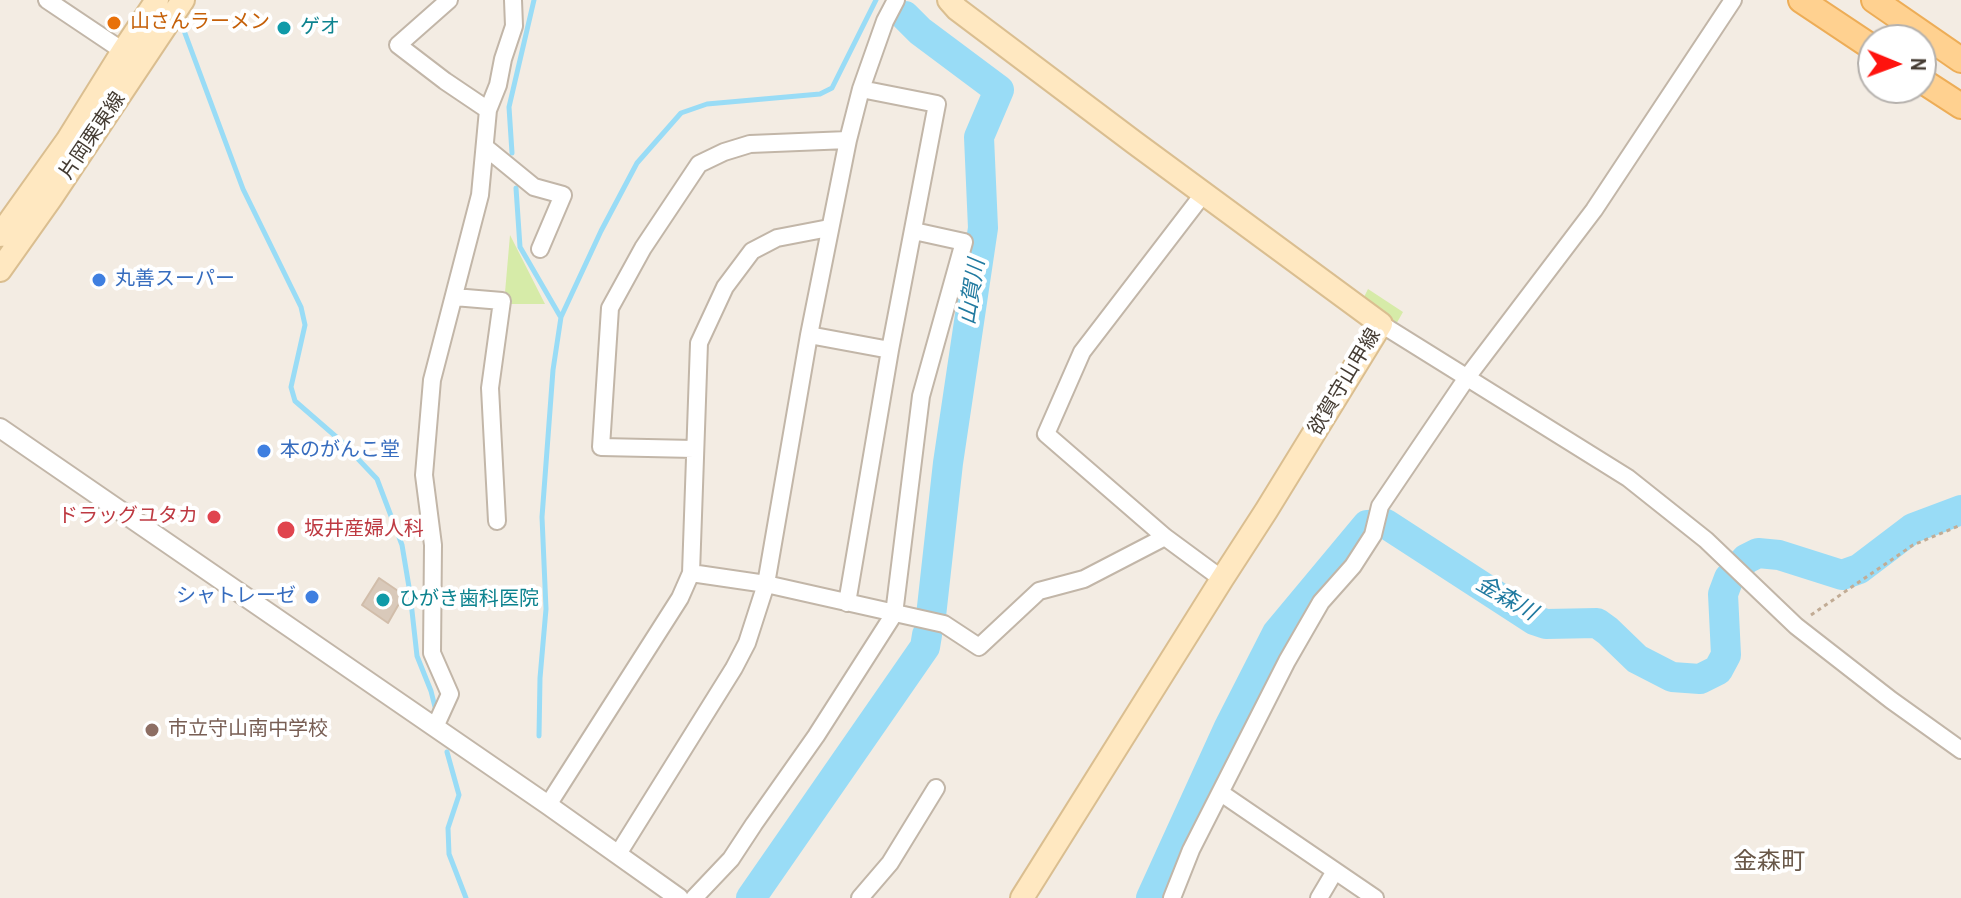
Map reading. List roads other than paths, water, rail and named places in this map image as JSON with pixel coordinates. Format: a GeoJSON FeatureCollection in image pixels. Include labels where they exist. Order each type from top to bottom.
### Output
{"type":"FeatureCollection","features":[{"type":"Feature","properties":{"kind":"main road","name":"片岡栗東線"},"geometry":{"type":"LineString","coordinates":[[0,235],[67,141],[157,0]]}},
{"type":"Feature","properties":{"kind":"main road","name":"片岡栗東線"},"geometry":{"type":"LineString","coordinates":[[0,270],[183,0]]}},
{"type":"Feature","properties":{"kind":"main road","name":"欲賀守山甲線"},"geometry":{"type":"LineString","coordinates":[[949,0],[982,28],[1381,324],[1022,898]]}},
{"type":"Feature","properties":{"kind":"main road"},"geometry":{"type":"LineString","coordinates":[[1801,0],[1857,37]]}},
{"type":"Feature","properties":{"kind":"main road"},"geometry":{"type":"LineString","coordinates":[[1874,0],[1961,60]]}},
{"type":"Feature","properties":{"kind":"main road"},"geometry":{"type":"LineString","coordinates":[[1937,90],[1961,106]]}},
{"type":"Feature","properties":{"kind":"street"},"geometry":{"type":"LineString","coordinates":[[47,0],[123,51]]}},
{"type":"Feature","properties":{"kind":"street"},"geometry":{"type":"LineString","coordinates":[[449,0],[398,45],[488,110]]}},
{"type":"Feature","properties":{"kind":"street"},"geometry":{"type":"LineString","coordinates":[[435,727],[450,694],[432,653],[433,545],[424,475],[432,380],[480,195],[488,110],[514,26],[513,0]]}},
{"type":"Feature","properties":{"kind":"street"},"geometry":{"type":"LineString","coordinates":[[618,854],[747,643],[766,584],[809,335],[848,140],[861,89],[885,21],[896,0]]}},
{"type":"Feature","properties":{"kind":"street"},"geometry":{"type":"LineString","coordinates":[[1172,898],[1191,850],[1261,709],[1321,602],[1353,566],[1373,535],[1380,506],[1468,376],[1594,210],[1733,0]]}},
{"type":"Feature","properties":{"kind":"street"},"geometry":{"type":"LineString","coordinates":[[847,603],[890,350],[937,104],[861,89]]}},
{"type":"Feature","properties":{"kind":"street"},"geometry":{"type":"LineString","coordinates":[[694,449],[601,447],[610,308],[643,248],[699,164],[750,144],[848,140]]}},
{"type":"Feature","properties":{"kind":"street"},"geometry":{"type":"LineString","coordinates":[[485,147],[534,187],[563,195],[540,249]]}},
{"type":"Feature","properties":{"kind":"street"},"geometry":{"type":"LineString","coordinates":[[1204,193],[1082,352],[1046,434],[1165,537],[1222,579]]}},
{"type":"Feature","properties":{"kind":"street"},"geometry":{"type":"LineString","coordinates":[[548,805],[680,598],[691,573],[699,343],[725,287],[752,251],[777,238],[829,228]]}},
{"type":"Feature","properties":{"kind":"street"},"geometry":{"type":"LineString","coordinates":[[694,898],[731,859],[816,736],[894,614],[921,396],[964,242],[914,231]]}},
{"type":"Feature","properties":{"kind":"street"},"geometry":{"type":"LineString","coordinates":[[454,297],[502,301],[490,388],[497,521]]}},
{"type":"Feature","properties":{"kind":"street"},"geometry":{"type":"LineString","coordinates":[[1381,324],[1628,478],[1706,540],[1796,626],[1961,750]]}},
{"type":"Feature","properties":{"kind":"street"},"geometry":{"type":"LineString","coordinates":[[809,335],[890,350]]}},
{"type":"Feature","properties":{"kind":"street"},"geometry":{"type":"LineString","coordinates":[[0,428],[679,898]]}},
{"type":"Feature","properties":{"kind":"street"},"geometry":{"type":"LineString","coordinates":[[691,573],[766,584],[944,624],[979,647],[1039,591],[1084,579],[1165,537]]}},
{"type":"Feature","properties":{"kind":"street"},"geometry":{"type":"LineString","coordinates":[[860,898],[890,863],[936,788]]}},
{"type":"Feature","properties":{"kind":"street"},"geometry":{"type":"LineString","coordinates":[[1221,793],[1375,898]]}},
{"type":"Feature","properties":{"kind":"street"},"geometry":{"type":"LineString","coordinates":[[1319,898],[1335,871]]}},
{"type":"Feature","properties":{"kind":"waterway"},"geometry":{"type":"LineString","coordinates":[[512,153],[509,107],[534,0]]}},
{"type":"Feature","properties":{"kind":"waterway"},"geometry":{"type":"LineString","coordinates":[[539,736],[546,609],[542,517],[553,370],[561,317],[637,163],[681,113],[707,104],[820,94],[832,88],[876,0]]}},
{"type":"Feature","properties":{"kind":"waterway","name":"山賀川"},"geometry":{"type":"LineString","coordinates":[[905,16],[920,31],[999,90],[979,137],[983,228],[948,463],[931,616]]}},
{"type":"Feature","properties":{"kind":"waterway"},"geometry":{"type":"LineString","coordinates":[[183,28],[243,189],[301,307],[305,325],[291,387],[295,401],[341,441],[377,479],[402,545],[417,656],[436,711]]}},
{"type":"Feature","properties":{"kind":"waterway"},"geometry":{"type":"LineString","coordinates":[[516,188],[520,247],[560,316]]}},
{"type":"Feature","properties":{"kind":"waterway","name":"金森川"},"geometry":{"type":"LineString","coordinates":[[1151,898],[1229,727],[1277,633],[1367,525],[1386,524],[1534,620],[1546,624],[1597,623],[1637,659],[1672,677],[1700,679],[1718,670],[1726,655],[1723,594],[1729,578],[1746,559],[1758,553],[1779,555],[1842,575],[1859,569],[1913,528],[1961,510]]}},
{"type":"Feature","properties":{"kind":"waterway","name":"山賀川"},"geometry":{"type":"LineString","coordinates":[[751,898],[925,647],[927,635]]}},
{"type":"Feature","properties":{"kind":"waterway"},"geometry":{"type":"LineString","coordinates":[[447,752],[459,795],[448,828],[449,854],[466,898]]}},
{"type":"Feature","properties":{"kind":"place","name":"山さんラーメン"},"geometry":{"type":"Point","coordinates":[114,23]}},
{"type":"Feature","properties":{"kind":"place","name":"ゲオ"},"geometry":{"type":"Point","coordinates":[284,28]}},
{"type":"Feature","properties":{"kind":"place","name":"丸善スーパー"},"geometry":{"type":"Point","coordinates":[99,280]}},
{"type":"Feature","properties":{"kind":"place","name":"本のがんこ堂"},"geometry":{"type":"Point","coordinates":[264,451]}},
{"type":"Feature","properties":{"kind":"place","name":"ドラッグユタカ"},"geometry":{"type":"Point","coordinates":[214,517]}},
{"type":"Feature","properties":{"kind":"place","name":"坂井産婦人科"},"geometry":{"type":"Point","coordinates":[286,530]}},
{"type":"Feature","properties":{"kind":"place","name":"シャトレーゼ"},"geometry":{"type":"Point","coordinates":[312,597]}},
{"type":"Feature","properties":{"kind":"place","name":"ひがき歯科医院"},"geometry":{"type":"Point","coordinates":[383,600]}},
{"type":"Feature","properties":{"kind":"place","name":"市立守山南中学校"},"geometry":{"type":"Point","coordinates":[152,730]}},
{"type":"Feature","properties":{"kind":"district","name":"金森町"},"geometry":{"type":"Point","coordinates":[1769,863]}}]}
